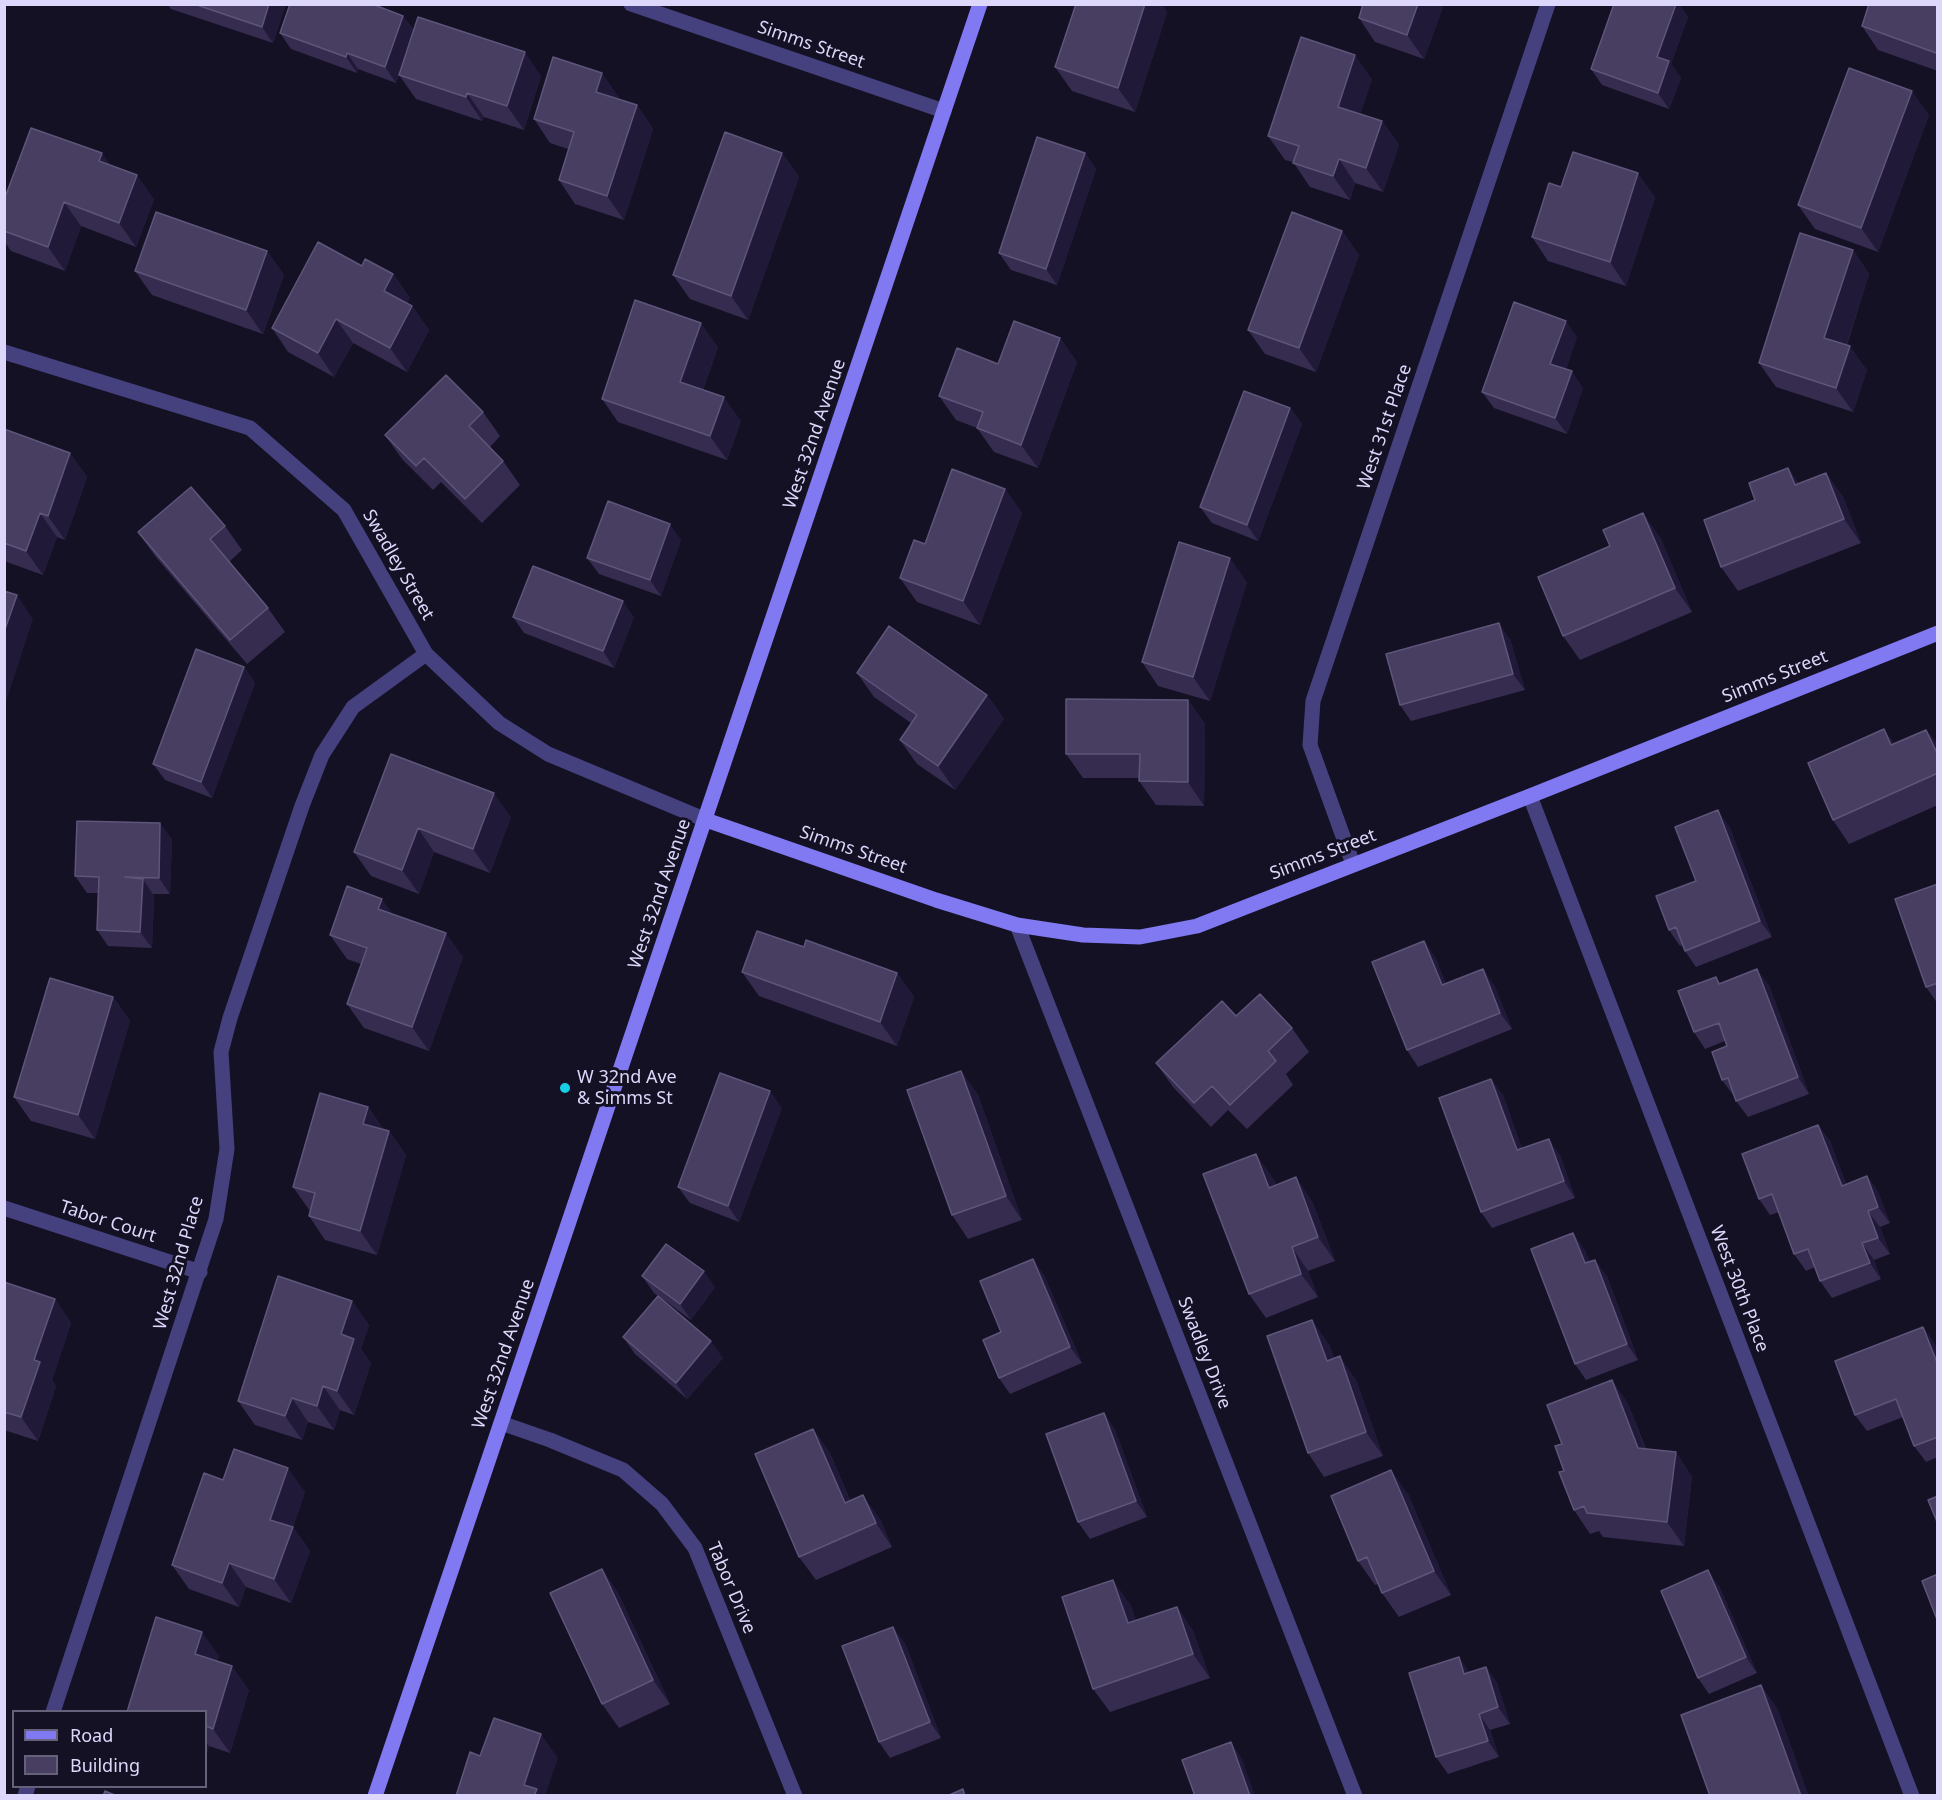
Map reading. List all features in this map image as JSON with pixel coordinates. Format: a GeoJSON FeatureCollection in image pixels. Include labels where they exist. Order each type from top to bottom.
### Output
{"type":"FeatureCollection","features":[{"type":"Feature","properties":{"kind":"street","name":"Simms Street"},"geometry":{"type":"LineString","coordinates":[[631,4],[944,111]]}},
{"type":"Feature","properties":{"kind":"street","name":"West 32nd Avenue"},"geometry":{"type":"LineString","coordinates":[[375,1796],[980,4]]}},
{"type":"Feature","properties":{"kind":"street","name":"West 31st Place"},"geometry":{"type":"LineString","coordinates":[[1353,864],[1310,745],[1313,701],[1548,4]]}},
{"type":"Feature","properties":{"kind":"street","name":"Swadley Street"},"geometry":{"type":"LineString","coordinates":[[4,352],[250,428],[344,510],[426,654],[499,723],[548,754],[706,820]]}},
{"type":"Feature","properties":{"kind":"street","name":"Simms Street"},"geometry":{"type":"LineString","coordinates":[[706,820],[936,900],[1017,925],[1083,935],[1140,937],[1197,926],[1938,633]]}},
{"type":"Feature","properties":{"kind":"street","name":"West 32nd Place"},"geometry":{"type":"LineString","coordinates":[[54,1710],[216,1219],[226,1149],[221,1052],[230,1018],[302,806],[322,755],[353,707],[426,654]]}},
{"type":"Feature","properties":{"kind":"street","name":"West 30th Place"},"geometry":{"type":"LineString","coordinates":[[1530,796],[1912,1796]]}},
{"type":"Feature","properties":{"kind":"street","name":"Swadley Drive"},"geometry":{"type":"LineString","coordinates":[[1017,925],[1355,1796]]}},
{"type":"Feature","properties":{"kind":"street","name":"Tabor Court"},"geometry":{"type":"LineString","coordinates":[[4,1208],[200,1272]]}},
{"type":"Feature","properties":{"kind":"street","name":"Tabor Drive"},"geometry":{"type":"LineString","coordinates":[[501,1423],[623,1470],[662,1504],[695,1548],[795,1796]]}},
{"type":"Feature","properties":{"kind":"building"},"geometry":{"type":"Polygon","coordinates":[[[194,4],[269,4],[262,27],[194,4]]]}},
{"type":"Feature","properties":{"kind":"building"},"geometry":{"type":"Polygon","coordinates":[[[290,4],[372,4],[403,16],[385,67],[347,53],[346,57],[280,33],[290,4]]]}},
{"type":"Feature","properties":{"kind":"building"},"geometry":{"type":"Polygon","coordinates":[[[1076,4],[1145,4],[1118,88],[1055,67],[1076,4]]]}},
{"type":"Feature","properties":{"kind":"building"},"geometry":{"type":"Polygon","coordinates":[[[1363,4],[1418,4],[1407,35],[1359,18],[1363,4]]]}},
{"type":"Feature","properties":{"kind":"building"},"geometry":{"type":"Polygon","coordinates":[[[1614,4],[1676,4],[1657,57],[1669,61],[1658,93],[1591,69],[1614,4]]]}},
{"type":"Feature","properties":{"kind":"building"},"geometry":{"type":"Polygon","coordinates":[[[1869,4],[1938,4],[1938,50],[1936,53],[1862,26],[1869,4]]]}},
{"type":"Feature","properties":{"kind":"building"},"geometry":{"type":"Polygon","coordinates":[[[418,17],[525,52],[507,106],[467,93],[466,97],[399,75],[418,17]]]}},
{"type":"Feature","properties":{"kind":"building"},"geometry":{"type":"Polygon","coordinates":[[[1301,37],[1355,55],[1338,107],[1382,121],[1366,168],[1339,159],[1333,176],[1293,163],[1299,146],[1268,136],[1301,37]]]}},
{"type":"Feature","properties":{"kind":"building"},"geometry":{"type":"Polygon","coordinates":[[[553,57],[602,73],[596,92],[637,105],[607,196],[559,180],[574,132],[534,119],[553,57]]]}},
{"type":"Feature","properties":{"kind":"building"},"geometry":{"type":"Polygon","coordinates":[[[1849,68],[1912,91],[1861,228],[1798,205],[1849,68]]]}},
{"type":"Feature","properties":{"kind":"building"},"geometry":{"type":"Polygon","coordinates":[[[31,128],[102,153],[99,161],[137,175],[119,223],[64,202],[48,247],[4,231],[4,200],[31,128]]]}},
{"type":"Feature","properties":{"kind":"building"},"geometry":{"type":"Polygon","coordinates":[[[725,132],[782,153],[731,296],[673,275],[725,132]]]}},
{"type":"Feature","properties":{"kind":"building"},"geometry":{"type":"Polygon","coordinates":[[[1037,137],[1085,153],[1046,269],[999,253],[1037,137]]]}},
{"type":"Feature","properties":{"kind":"building"},"geometry":{"type":"Polygon","coordinates":[[[1573,152],[1638,173],[1610,262],[1532,237],[1549,183],[1561,187],[1573,152]]]}},
{"type":"Feature","properties":{"kind":"building"},"geometry":{"type":"Polygon","coordinates":[[[156,212],[267,251],[246,310],[135,271],[156,212]]]}},
{"type":"Feature","properties":{"kind":"building"},"geometry":{"type":"Polygon","coordinates":[[[1292,212],[1342,231],[1299,348],[1248,330],[1292,212]]]}},
{"type":"Feature","properties":{"kind":"building"},"geometry":{"type":"Polygon","coordinates":[[[1800,233],[1853,250],[1824,338],[1850,346],[1836,388],[1759,363],[1800,233]]]}},
{"type":"Feature","properties":{"kind":"building"},"geometry":{"type":"Polygon","coordinates":[[[318,242],[362,266],[365,259],[393,274],[384,291],[412,306],[390,348],[336,319],[318,353],[272,328],[318,242]]]}},
{"type":"Feature","properties":{"kind":"building"},"geometry":{"type":"Polygon","coordinates":[[[635,300],[701,323],[680,382],[724,397],[710,436],[602,399],[635,300]]]}},
{"type":"Feature","properties":{"kind":"building"},"geometry":{"type":"Polygon","coordinates":[[[1514,302],[1566,321],[1550,364],[1572,371],[1555,418],[1482,392],[1514,302]]]}},
{"type":"Feature","properties":{"kind":"building"},"geometry":{"type":"Polygon","coordinates":[[[1014,321],[1060,338],[1021,445],[977,428],[983,412],[939,396],[957,348],[998,364],[1014,321]]]}},
{"type":"Feature","properties":{"kind":"building"},"geometry":{"type":"Polygon","coordinates":[[[446,375],[483,412],[469,426],[503,461],[465,499],[424,458],[416,466],[385,435],[446,375]]]}},
{"type":"Feature","properties":{"kind":"building"},"geometry":{"type":"Polygon","coordinates":[[[1244,391],[1290,408],[1247,525],[1200,507],[1244,391]]]}},
{"type":"Feature","properties":{"kind":"building"},"geometry":{"type":"Polygon","coordinates":[[[4,429],[70,453],[48,516],[40,513],[26,551],[4,543],[4,429]]]}},
{"type":"Feature","properties":{"kind":"building"},"geometry":{"type":"Polygon","coordinates":[[[1788,468],[1795,485],[1826,473],[1844,519],[1721,567],[1704,520],[1755,500],[1749,483],[1788,468]]]}},
{"type":"Feature","properties":{"kind":"building"},"geometry":{"type":"Polygon","coordinates":[[[952,469],[1005,489],[963,601],[900,578],[914,540],[925,544],[952,469]]]}},
{"type":"Feature","properties":{"kind":"building"},"geometry":{"type":"Polygon","coordinates":[[[191,487],[225,526],[210,539],[268,608],[230,640],[138,532],[191,487]]]}},
{"type":"Feature","properties":{"kind":"building"},"geometry":{"type":"Polygon","coordinates":[[[608,501],[670,524],[650,580],[587,558],[608,501]]]}},
{"type":"Feature","properties":{"kind":"building"},"geometry":{"type":"Polygon","coordinates":[[[1643,513],[1675,588],[1563,636],[1538,577],[1610,546],[1603,530],[1643,513]]]}},
{"type":"Feature","properties":{"kind":"building"},"geometry":{"type":"Polygon","coordinates":[[[1179,542],[1230,558],[1193,677],[1142,662],[1179,542]]]}},
{"type":"Feature","properties":{"kind":"building"},"geometry":{"type":"Polygon","coordinates":[[[533,566],[623,601],[603,651],[513,617],[533,566]]]}},
{"type":"Feature","properties":{"kind":"building"},"geometry":{"type":"Polygon","coordinates":[[[4,591],[17,595],[4,632],[4,591]]]}},
{"type":"Feature","properties":{"kind":"building"},"geometry":{"type":"Polygon","coordinates":[[[1499,623],[1513,674],[1400,705],[1386,654],[1499,623]]]}},
{"type":"Feature","properties":{"kind":"building"},"geometry":{"type":"Polygon","coordinates":[[[889,626],[987,695],[938,766],[900,740],[917,715],[857,673],[889,626]]]}},
{"type":"Feature","properties":{"kind":"building"},"geometry":{"type":"Polygon","coordinates":[[[196,649],[244,667],[201,782],[153,764],[196,649]]]}},
{"type":"Feature","properties":{"kind":"building"},"geometry":{"type":"Polygon","coordinates":[[[1066,699],[1188,700],[1188,782],[1139,781],[1140,754],[1066,754],[1066,699]]]}},
{"type":"Feature","properties":{"kind":"building"},"geometry":{"type":"Polygon","coordinates":[[[1884,729],[1891,745],[1926,730],[1938,755],[1938,773],[1833,820],[1808,763],[1884,729]]]}},
{"type":"Feature","properties":{"kind":"building"},"geometry":{"type":"Polygon","coordinates":[[[391,754],[494,793],[473,849],[418,828],[402,870],[354,852],[391,754]]]}},
{"type":"Feature","properties":{"kind":"building"},"geometry":{"type":"Polygon","coordinates":[[[1718,810],[1760,921],[1685,951],[1676,927],[1669,930],[1656,896],[1696,881],[1675,827],[1718,810]]]}},
{"type":"Feature","properties":{"kind":"building"},"geometry":{"type":"Polygon","coordinates":[[[77,821],[160,823],[159,878],[125,877],[143,879],[140,932],[97,930],[99,877],[75,876],[77,821]]]}},
{"type":"Feature","properties":{"kind":"building"},"geometry":{"type":"Polygon","coordinates":[[[1938,884],[1938,983],[1926,987],[1895,899],[1938,884]]]}},
{"type":"Feature","properties":{"kind":"building"},"geometry":{"type":"Polygon","coordinates":[[[347,886],[382,899],[378,909],[446,933],[412,1027],[347,1004],[367,948],[330,935],[347,886]]]}},
{"type":"Feature","properties":{"kind":"building"},"geometry":{"type":"Polygon","coordinates":[[[757,931],[804,947],[806,940],[897,973],[880,1022],[742,972],[757,931]]]}},
{"type":"Feature","properties":{"kind":"building"},"geometry":{"type":"Polygon","coordinates":[[[1424,941],[1442,985],[1483,969],[1500,1013],[1407,1050],[1372,962],[1424,941]]]}},
{"type":"Feature","properties":{"kind":"building"},"geometry":{"type":"Polygon","coordinates":[[[1757,969],[1798,1077],[1736,1101],[1728,1078],[1722,1080],[1712,1052],[1727,1046],[1719,1023],[1694,1032],[1678,991],[1716,977],[1719,984],[1757,969]]]}},
{"type":"Feature","properties":{"kind":"building"},"geometry":{"type":"Polygon","coordinates":[[[50,978],[113,997],[78,1115],[14,1097],[50,978]]]}},
{"type":"Feature","properties":{"kind":"building"},"geometry":{"type":"Polygon","coordinates":[[[1260,994],[1292,1028],[1268,1051],[1276,1061],[1230,1105],[1212,1086],[1194,1103],[1156,1063],[1222,1001],[1236,1016],[1260,994]]]}},
{"type":"Feature","properties":{"kind":"building"},"geometry":{"type":"Polygon","coordinates":[[[961,1071],[1006,1196],[952,1215],[907,1090],[961,1071]]]}},
{"type":"Feature","properties":{"kind":"building"},"geometry":{"type":"Polygon","coordinates":[[[720,1073],[770,1091],[728,1206],[678,1187],[720,1073]]]}},
{"type":"Feature","properties":{"kind":"building"},"geometry":{"type":"Polygon","coordinates":[[[1491,1079],[1517,1150],[1549,1139],[1564,1181],[1481,1212],[1439,1098],[1491,1079]]]}},
{"type":"Feature","properties":{"kind":"building"},"geometry":{"type":"Polygon","coordinates":[[[320,1093],[368,1107],[363,1124],[389,1131],[360,1231],[309,1216],[315,1193],[293,1187],[320,1093]]]}},
{"type":"Feature","properties":{"kind":"building"},"geometry":{"type":"Polygon","coordinates":[[[1818,1125],[1842,1186],[1867,1176],[1878,1207],[1868,1211],[1878,1238],[1862,1243],[1870,1263],[1820,1281],[1808,1249],[1794,1254],[1772,1194],[1759,1199],[1742,1154],[1818,1125]]]}},
{"type":"Feature","properties":{"kind":"building"},"geometry":{"type":"Polygon","coordinates":[[[1256,1154],[1269,1188],[1296,1177],[1318,1237],[1292,1247],[1301,1274],[1249,1294],[1203,1174],[1256,1154]]]}},
{"type":"Feature","properties":{"kind":"building"},"geometry":{"type":"Polygon","coordinates":[[[1573,1233],[1585,1263],[1595,1260],[1627,1344],[1575,1364],[1531,1249],[1573,1233]]]}},
{"type":"Feature","properties":{"kind":"building"},"geometry":{"type":"Polygon","coordinates":[[[666,1244],[704,1271],[680,1304],[642,1276],[666,1244]]]}},
{"type":"Feature","properties":{"kind":"building"},"geometry":{"type":"Polygon","coordinates":[[[1033,1259],[1070,1347],[999,1378],[983,1340],[1001,1332],[980,1281],[1033,1259]]]}},
{"type":"Feature","properties":{"kind":"building"},"geometry":{"type":"Polygon","coordinates":[[[278,1276],[352,1301],[341,1334],[354,1339],[337,1391],[323,1386],[317,1406],[292,1398],[285,1416],[238,1401],[278,1276]]]}},
{"type":"Feature","properties":{"kind":"building"},"geometry":{"type":"Polygon","coordinates":[[[4,1282],[55,1299],[34,1360],[40,1362],[21,1417],[4,1412],[4,1282]]]}},
{"type":"Feature","properties":{"kind":"building"},"geometry":{"type":"Polygon","coordinates":[[[658,1296],[711,1341],[676,1383],[623,1337],[658,1296]]]}},
{"type":"Feature","properties":{"kind":"building"},"geometry":{"type":"Polygon","coordinates":[[[1312,1320],[1327,1361],[1340,1356],[1366,1432],[1308,1453],[1267,1336],[1312,1320]]]}},
{"type":"Feature","properties":{"kind":"building"},"geometry":{"type":"Polygon","coordinates":[[[1923,1327],[1938,1365],[1938,1437],[1914,1446],[1896,1399],[1855,1415],[1835,1361],[1923,1327]]]}},
{"type":"Feature","properties":{"kind":"building"},"geometry":{"type":"Polygon","coordinates":[[[1612,1380],[1638,1448],[1676,1452],[1667,1522],[1587,1513],[1584,1506],[1574,1510],[1559,1472],[1564,1471],[1555,1446],[1562,1444],[1547,1405],[1612,1380]]]}},
{"type":"Feature","properties":{"kind":"building"},"geometry":{"type":"Polygon","coordinates":[[[1104,1413],[1136,1501],[1078,1522],[1046,1434],[1104,1413]]]}},
{"type":"Feature","properties":{"kind":"building"},"geometry":{"type":"Polygon","coordinates":[[[813,1429],[845,1503],[863,1495],[876,1523],[799,1557],[755,1454],[813,1429]]]}},
{"type":"Feature","properties":{"kind":"building"},"geometry":{"type":"Polygon","coordinates":[[[234,1449],[288,1468],[270,1520],[293,1527],[274,1579],[229,1563],[222,1583],[172,1565],[204,1473],[223,1480],[234,1449]]]}},
{"type":"Feature","properties":{"kind":"building"},"geometry":{"type":"Polygon","coordinates":[[[1391,1470],[1434,1571],[1382,1593],[1367,1557],[1358,1561],[1331,1496],[1391,1470]]]}},
{"type":"Feature","properties":{"kind":"building"},"geometry":{"type":"Polygon","coordinates":[[[1938,1496],[1938,1524],[1928,1500],[1938,1496]]]}},
{"type":"Feature","properties":{"kind":"building"},"geometry":{"type":"Polygon","coordinates":[[[602,1569],[653,1680],[602,1704],[550,1593],[602,1569]]]}},
{"type":"Feature","properties":{"kind":"building"},"geometry":{"type":"Polygon","coordinates":[[[1708,1570],[1746,1657],[1698,1678],[1661,1591],[1708,1570]]]}},
{"type":"Feature","properties":{"kind":"building"},"geometry":{"type":"Polygon","coordinates":[[[1938,1574],[1938,1622],[1922,1581],[1938,1574]]]}},
{"type":"Feature","properties":{"kind":"building"},"geometry":{"type":"Polygon","coordinates":[[[1113,1580],[1128,1623],[1177,1607],[1193,1654],[1093,1689],[1062,1597],[1113,1580]]]}},
{"type":"Feature","properties":{"kind":"building"},"geometry":{"type":"Polygon","coordinates":[[[156,1617],[202,1632],[195,1654],[232,1666],[213,1729],[207,1726],[207,1710],[128,1710],[156,1617]]]}},
{"type":"Feature","properties":{"kind":"building"},"geometry":{"type":"Polygon","coordinates":[[[893,1627],[930,1722],[879,1742],[842,1646],[893,1627]]]}},
{"type":"Feature","properties":{"kind":"building"},"geometry":{"type":"Polygon","coordinates":[[[1459,1657],[1464,1674],[1486,1667],[1498,1707],[1479,1714],[1488,1741],[1436,1757],[1409,1673],[1459,1657]]]}},
{"type":"Feature","properties":{"kind":"building"},"geometry":{"type":"Polygon","coordinates":[[[1761,1685],[1801,1796],[1710,1796],[1681,1715],[1761,1685]]]}},
{"type":"Feature","properties":{"kind":"building"},"geometry":{"type":"Polygon","coordinates":[[[494,1718],[541,1734],[524,1785],[537,1789],[534,1796],[456,1796],[470,1752],[480,1756],[494,1718]]]}},
{"type":"Feature","properties":{"kind":"building"},"geometry":{"type":"Polygon","coordinates":[[[1231,1742],[1250,1796],[1195,1796],[1182,1760],[1231,1742]]]}},
{"type":"Feature","properties":{"kind":"building"},"geometry":{"type":"Polygon","coordinates":[[[963,1789],[965,1796],[947,1796],[963,1789]]]}},
{"type":"Feature","properties":{"kind":"building"},"geometry":{"type":"Polygon","coordinates":[[[105,1791],[117,1796],[103,1796],[105,1791]]]}},
{"type":"Feature","properties":{"kind":"place","name":"W 32nd Ave & Simms St"},"geometry":{"type":"Point","coordinates":[565,1088]}}]}
